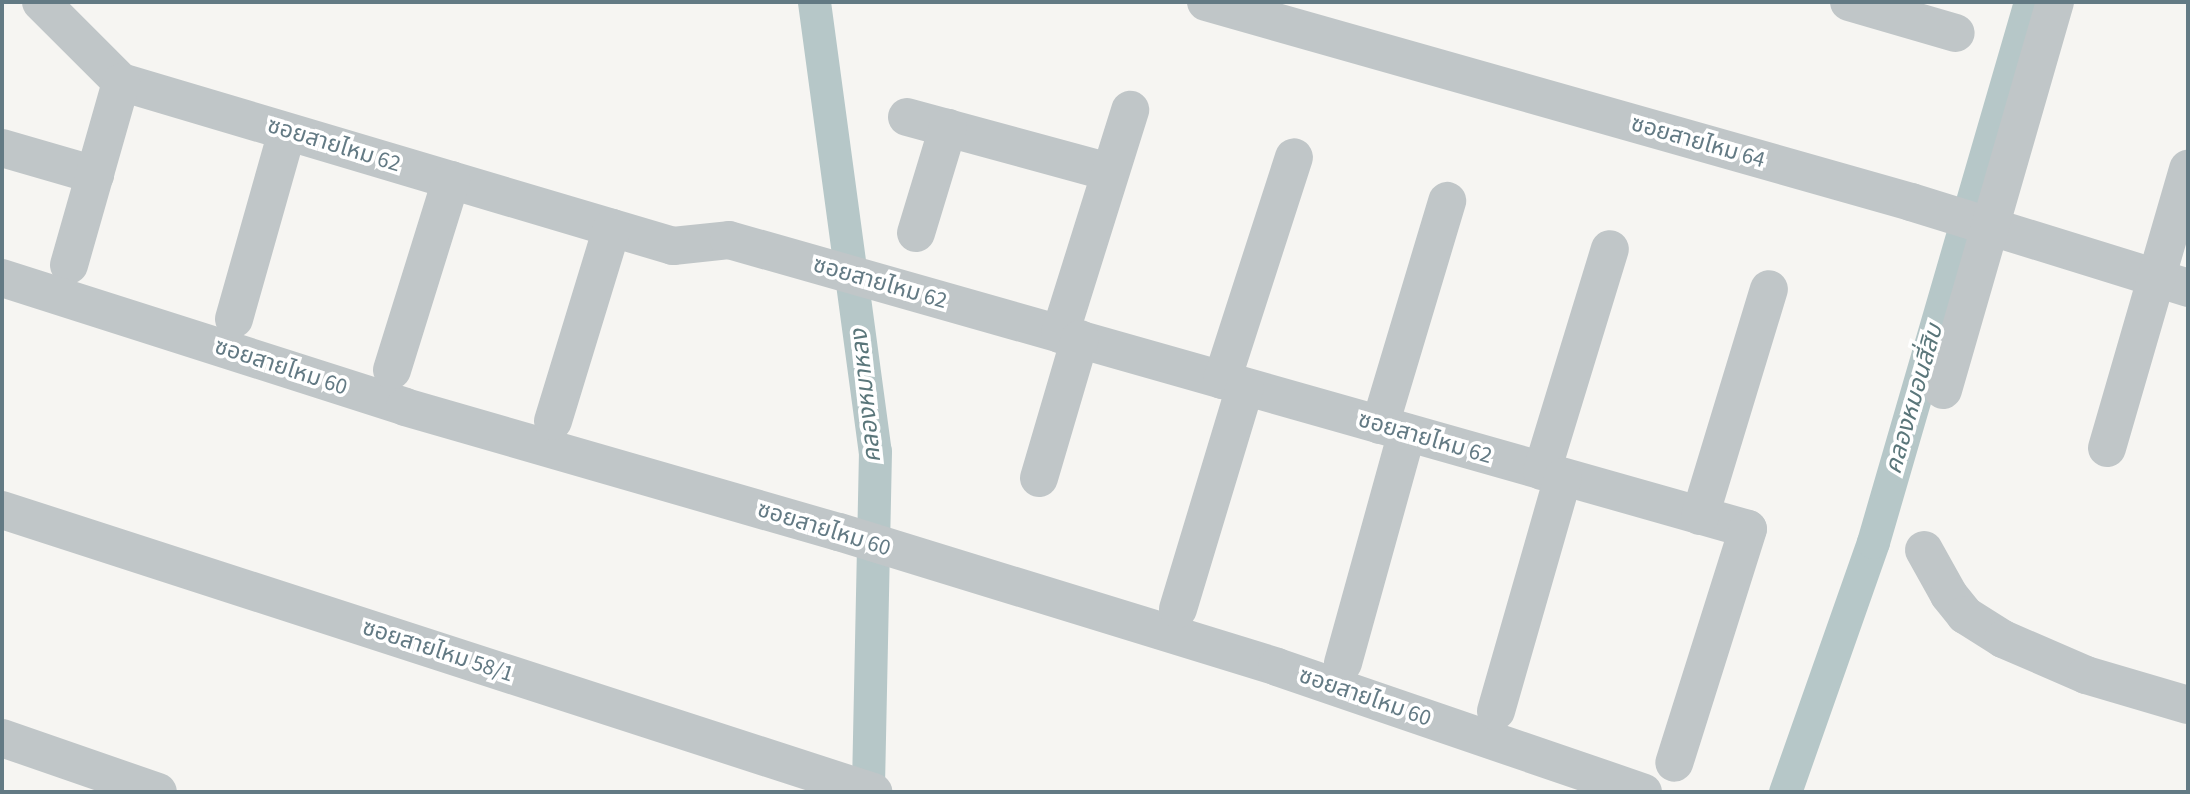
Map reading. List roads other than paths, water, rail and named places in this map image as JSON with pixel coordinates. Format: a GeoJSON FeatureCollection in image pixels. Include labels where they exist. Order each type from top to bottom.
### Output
{"type":"FeatureCollection","features":[{"type":"Feature","properties":{"kind":"street","name":"ซอยสายไหม 62"},"geometry":{"type":"LineString","coordinates":[[41,2],[121,82],[673,246],[729,240],[1748,529],[1674,763]]}},
{"type":"Feature","properties":{"kind":"street","name":"ซอยสายไหม 64"},"geometry":{"type":"LineString","coordinates":[[1206,2],[1912,202],[2172,284]]}},
{"type":"Feature","properties":{"kind":"street"},"geometry":{"type":"LineString","coordinates":[[1849,2],[1956,33]]}},
{"type":"Feature","properties":{"kind":"street"},"geometry":{"type":"LineString","coordinates":[[1943,390],[1984,224],[2055,2]]}},
{"type":"Feature","properties":{"kind":"street"},"geometry":{"type":"LineString","coordinates":[[69,265],[121,82]]}},
{"type":"Feature","properties":{"kind":"street"},"geometry":{"type":"LineString","coordinates":[[1039,478],[1110,172],[1130,110]]}},
{"type":"Feature","properties":{"kind":"street"},"geometry":{"type":"LineString","coordinates":[[907,117],[1110,172]]}},
{"type":"Feature","properties":{"kind":"street"},"geometry":{"type":"LineString","coordinates":[[916,233],[948,128]]}},
{"type":"Feature","properties":{"kind":"street"},"geometry":{"type":"LineString","coordinates":[[234,320],[288,132]]}},
{"type":"Feature","properties":{"kind":"street"},"geometry":{"type":"LineString","coordinates":[[2,148],[95,175]]}},
{"type":"Feature","properties":{"kind":"street"},"geometry":{"type":"LineString","coordinates":[[1178,609],[1294,157]]}},
{"type":"Feature","properties":{"kind":"street"},"geometry":{"type":"LineString","coordinates":[[2107,448],[2172,284],[2188,169]]}},
{"type":"Feature","properties":{"kind":"street"},"geometry":{"type":"LineString","coordinates":[[392,370],[451,180]]}},
{"type":"Feature","properties":{"kind":"street"},"geometry":{"type":"LineString","coordinates":[[1343,663],[1447,201]]}},
{"type":"Feature","properties":{"kind":"street"},"geometry":{"type":"LineString","coordinates":[[553,421],[612,228]]}},
{"type":"Feature","properties":{"kind":"street"},"geometry":{"type":"LineString","coordinates":[[1496,711],[1611,249]]}},
{"type":"Feature","properties":{"kind":"street","name":"ซอยสายไหม 60"},"geometry":{"type":"LineString","coordinates":[[2,278],[405,407],[839,532],[1277,667],[1643,792]]}},
{"type":"Feature","properties":{"kind":"street"},"geometry":{"type":"LineString","coordinates":[[1700,516],[1769,289]]}},
{"type":"Feature","properties":{"kind":"street","name":"ซอยสายไหม 58/1"},"geometry":{"type":"LineString","coordinates":[[2,510],[873,792]]}},
{"type":"Feature","properties":{"kind":"street"},"geometry":{"type":"LineString","coordinates":[[1924,550],[1949,595],[1965,615],[2003,639],[2086,675],[2188,705]]}},
{"type":"Feature","properties":{"kind":"street"},"geometry":{"type":"LineString","coordinates":[[2,738],[158,792]]}},
{"type":"Feature","properties":{"kind":"waterway","name":"คลองหมาหลง"},"geometry":{"type":"LineString","coordinates":[[814,2],[875,451],[868,792]]}},
{"type":"Feature","properties":{"kind":"waterway","name":"คลองหมอนสี่สิบ"},"geometry":{"type":"LineString","coordinates":[[1785,792],[1873,542],[2030,2]]}}]}
